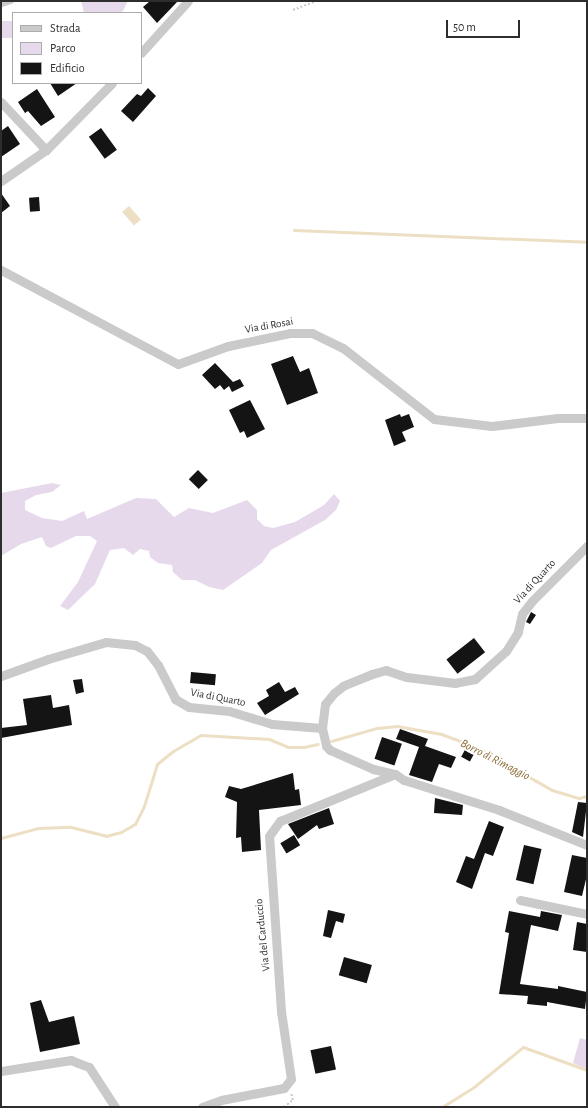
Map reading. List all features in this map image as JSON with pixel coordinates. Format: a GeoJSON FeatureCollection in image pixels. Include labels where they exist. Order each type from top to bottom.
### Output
{"type":"FeatureCollection","features":[{"type":"Feature","properties":{"kind":"street"},"geometry":{"type":"LineString","coordinates":[[142,52],[188,1]]}},
{"type":"Feature","properties":{"kind":"street"},"geometry":{"type":"LineString","coordinates":[[1,181],[46,150],[111,84]]}},
{"type":"Feature","properties":{"kind":"street"},"geometry":{"type":"LineString","coordinates":[[1,102],[46,150]]}},
{"type":"Feature","properties":{"kind":"street","name":"Via di Rosai"},"geometry":{"type":"LineString","coordinates":[[1,270],[178,364],[228,346],[290,333],[312,333],[343,348],[434,419],[492,426],[558,418],[587,418]]}},
{"type":"Feature","properties":{"kind":"street","name":"Via di Quarto"},"geometry":{"type":"LineString","coordinates":[[587,546],[532,601],[522,614],[518,632],[506,651],[475,680],[455,683],[406,678],[386,670],[372,674],[343,686],[334,693],[325,704],[322,728],[326,746],[330,750],[373,769],[395,774],[421,787],[499,810],[587,845]]}},
{"type":"Feature","properties":{"kind":"street","name":"Via di Quarto"},"geometry":{"type":"LineString","coordinates":[[1,676],[48,658],[106,642],[135,645],[148,651],[158,665],[175,699],[189,707],[229,711],[272,724],[322,728]]}},
{"type":"Feature","properties":{"kind":"street","name":"Via del Carduccio"},"geometry":{"type":"LineString","coordinates":[[288,1084],[291,1079],[281,1011],[269,836],[280,821],[395,774]]}},
{"type":"Feature","properties":{"kind":"street"},"geometry":{"type":"LineString","coordinates":[[520,900],[587,914]]}},
{"type":"Feature","properties":{"kind":"street"},"geometry":{"type":"LineString","coordinates":[[1,1072],[71,1060],[89,1067],[115,1107]]}},
{"type":"Feature","properties":{"kind":"street"},"geometry":{"type":"LineString","coordinates":[[202,1107],[220,1100],[284,1088],[288,1084]]}},
{"type":"Feature","properties":{"kind":"lane"},"geometry":{"type":"LineString","coordinates":[[1,4],[11,1]]}},
{"type":"Feature","properties":{"kind":"path"},"geometry":{"type":"LineString","coordinates":[[294,10],[317,1]]}},
{"type":"Feature","properties":{"kind":"path"},"geometry":{"type":"LineString","coordinates":[[284,1107],[293,1100],[288,1084]]}},
{"type":"Feature","properties":{"kind":"green space"},"geometry":{"type":"Polygon","coordinates":[[[81,1],[128,1],[121,12],[84,12],[81,1]]]}},
{"type":"Feature","properties":{"kind":"green space"},"geometry":{"type":"Polygon","coordinates":[[[1,21],[12,21],[12,38],[1,38],[1,21]]]}},
{"type":"Feature","properties":{"kind":"green space"},"geometry":{"type":"Polygon","coordinates":[[[52,483],[61,485],[52,492],[36,495],[25,501],[25,510],[42,518],[62,521],[84,511],[87,519],[136,498],[156,499],[174,517],[189,508],[213,513],[247,500],[257,510],[257,519],[264,526],[273,528],[295,522],[324,505],[334,494],[340,501],[336,510],[325,520],[271,550],[262,563],[223,590],[209,587],[195,580],[182,580],[173,572],[172,565],[158,563],[150,557],[149,551],[140,549],[133,555],[124,548],[110,550],[95,584],[68,610],[60,606],[78,582],[97,541],[90,536],[76,536],[51,548],[46,546],[42,537],[21,544],[1,556],[1,493],[52,483]]]}},
{"type":"Feature","properties":{"kind":"green space"},"geometry":{"type":"Polygon","coordinates":[[[580,1038],[587,1040],[587,1069],[573,1063],[580,1038]]]}},
{"type":"Feature","properties":{"kind":"shaded area"},"geometry":{"type":"Polygon","coordinates":[[[129,206],[141,220],[134,225],[122,212],[129,206]]]}},
{"type":"Feature","properties":{"kind":"building"},"geometry":{"type":"Polygon","coordinates":[[[150,1],[178,1],[157,23],[143,7],[150,1]]]}},
{"type":"Feature","properties":{"kind":"building"},"geometry":{"type":"Polygon","coordinates":[[[51,84],[76,84],[58,96],[51,84]]]}},
{"type":"Feature","properties":{"kind":"building"},"geometry":{"type":"Polygon","coordinates":[[[148,88],[156,96],[133,122],[121,111],[137,94],[141,96],[148,88]]]}},
{"type":"Feature","properties":{"kind":"building"},"geometry":{"type":"Polygon","coordinates":[[[37,89],[55,117],[41,126],[28,111],[25,113],[18,102],[37,89]]]}},
{"type":"Feature","properties":{"kind":"building"},"geometry":{"type":"Polygon","coordinates":[[[8,126],[20,144],[1,157],[1,131],[8,126]]]}},
{"type":"Feature","properties":{"kind":"building"},"geometry":{"type":"Polygon","coordinates":[[[101,128],[117,150],[105,159],[89,137],[101,128]]]}},
{"type":"Feature","properties":{"kind":"building"},"geometry":{"type":"Polygon","coordinates":[[[1,193],[10,206],[1,213],[1,193]]]}},
{"type":"Feature","properties":{"kind":"building"},"geometry":{"type":"Polygon","coordinates":[[[39,197],[40,211],[30,212],[29,198],[39,197]]]}},
{"type":"Feature","properties":{"kind":"building"},"geometry":{"type":"Polygon","coordinates":[[[293,356],[300,372],[309,368],[318,393],[287,405],[271,364],[293,356]]]}},
{"type":"Feature","properties":{"kind":"building"},"geometry":{"type":"Polygon","coordinates":[[[215,363],[233,382],[240,379],[244,386],[232,392],[229,386],[224,390],[220,385],[215,389],[202,375],[215,363]]]}},
{"type":"Feature","properties":{"kind":"building"},"geometry":{"type":"Polygon","coordinates":[[[250,400],[265,429],[247,438],[244,431],[240,433],[229,410],[250,400]]]}},
{"type":"Feature","properties":{"kind":"building"},"geometry":{"type":"Polygon","coordinates":[[[400,414],[401,417],[409,414],[414,427],[402,432],[406,441],[394,446],[385,420],[400,414]]]}},
{"type":"Feature","properties":{"kind":"building"},"geometry":{"type":"Polygon","coordinates":[[[198,470],[208,480],[199,489],[189,479],[198,470]]]}},
{"type":"Feature","properties":{"kind":"building"},"geometry":{"type":"Polygon","coordinates":[[[531,612],[536,615],[530,624],[526,622],[531,612]]]}},
{"type":"Feature","properties":{"kind":"building"},"geometry":{"type":"Polygon","coordinates":[[[474,638],[485,652],[458,674],[446,660],[474,638]]]}},
{"type":"Feature","properties":{"kind":"building"},"geometry":{"type":"Polygon","coordinates":[[[191,672],[216,674],[215,685],[190,683],[191,672]]]}},
{"type":"Feature","properties":{"kind":"building"},"geometry":{"type":"Polygon","coordinates":[[[82,679],[84,692],[76,694],[73,680],[82,679]]]}},
{"type":"Feature","properties":{"kind":"building"},"geometry":{"type":"Polygon","coordinates":[[[279,682],[285,692],[295,687],[299,694],[265,715],[257,703],[269,696],[266,690],[279,682]]]}},
{"type":"Feature","properties":{"kind":"building"},"geometry":{"type":"Polygon","coordinates":[[[51,695],[53,708],[69,705],[72,725],[1,738],[1,728],[27,725],[23,699],[51,695]]]}},
{"type":"Feature","properties":{"kind":"building"},"geometry":{"type":"Polygon","coordinates":[[[400,729],[428,739],[425,746],[456,757],[451,768],[439,764],[432,782],[409,775],[419,747],[396,739],[400,729]]]}},
{"type":"Feature","properties":{"kind":"building"},"geometry":{"type":"Polygon","coordinates":[[[382,737],[402,744],[394,766],[375,759],[382,737]]]}},
{"type":"Feature","properties":{"kind":"building"},"geometry":{"type":"Polygon","coordinates":[[[466,748],[475,753],[470,762],[461,757],[466,748]]]}},
{"type":"Feature","properties":{"kind":"building"},"geometry":{"type":"Polygon","coordinates":[[[293,773],[295,790],[299,789],[301,805],[259,810],[261,850],[242,852],[241,837],[236,838],[237,802],[225,797],[229,786],[241,789],[293,773]]]}},
{"type":"Feature","properties":{"kind":"building"},"geometry":{"type":"Polygon","coordinates":[[[435,798],[463,805],[462,815],[434,813],[435,798]]]}},
{"type":"Feature","properties":{"kind":"building"},"geometry":{"type":"Polygon","coordinates":[[[578,802],[587,803],[583,837],[572,832],[578,802]]]}},
{"type":"Feature","properties":{"kind":"building"},"geometry":{"type":"Polygon","coordinates":[[[329,808],[334,824],[319,829],[317,825],[298,839],[288,824],[329,808]]]}},
{"type":"Feature","properties":{"kind":"building"},"geometry":{"type":"Polygon","coordinates":[[[489,821],[504,827],[493,856],[485,853],[472,889],[456,882],[466,856],[474,859],[489,821]]]}},
{"type":"Feature","properties":{"kind":"building"},"geometry":{"type":"Polygon","coordinates":[[[294,835],[300,845],[286,854],[280,843],[294,835]]]}},
{"type":"Feature","properties":{"kind":"building"},"geometry":{"type":"Polygon","coordinates":[[[524,845],[542,849],[533,884],[516,880],[524,845]]]}},
{"type":"Feature","properties":{"kind":"building"},"geometry":{"type":"Polygon","coordinates":[[[572,855],[587,858],[587,875],[582,896],[564,892],[572,855]]]}},
{"type":"Feature","properties":{"kind":"building"},"geometry":{"type":"Polygon","coordinates":[[[328,910],[345,914],[343,923],[336,921],[331,938],[323,936],[328,910]]]}},
{"type":"Feature","properties":{"kind":"building"},"geometry":{"type":"Polygon","coordinates":[[[509,911],[540,917],[541,911],[562,915],[558,931],[531,925],[520,984],[558,989],[558,986],[587,992],[585,1009],[547,1002],[547,1006],[527,1004],[528,996],[499,994],[509,933],[505,932],[509,911]]]}},
{"type":"Feature","properties":{"kind":"building"},"geometry":{"type":"Polygon","coordinates":[[[577,922],[587,924],[587,952],[573,950],[577,922]]]}},
{"type":"Feature","properties":{"kind":"building"},"geometry":{"type":"Polygon","coordinates":[[[344,957],[372,965],[367,983],[339,975],[344,957]]]}},
{"type":"Feature","properties":{"kind":"building"},"geometry":{"type":"Polygon","coordinates":[[[41,1000],[49,1022],[74,1016],[80,1044],[40,1052],[30,1003],[41,1000]]]}},
{"type":"Feature","properties":{"kind":"building"},"geometry":{"type":"Polygon","coordinates":[[[331,1046],[336,1069],[315,1074],[310,1050],[331,1046]]]}},
{"type":"Feature","properties":{"kind":"waterway"},"geometry":{"type":"LineString","coordinates":[[294,230],[587,242]]}},
{"type":"Feature","properties":{"kind":"waterway","name":"Borro di Rimaggio"},"geometry":{"type":"LineString","coordinates":[[331,741],[377,728],[397,726],[441,734],[476,747],[552,790],[579,798],[587,796]]}},
{"type":"Feature","properties":{"kind":"waterway","name":"Borro di Rimaggio"},"geometry":{"type":"LineString","coordinates":[[1,838],[38,828],[71,827],[106,836],[121,832],[135,824],[144,806],[157,764],[173,751],[201,735],[269,739],[288,747],[304,747],[318,744]]}},
{"type":"Feature","properties":{"kind":"waterway"},"geometry":{"type":"LineString","coordinates":[[442,1107],[475,1086],[523,1047],[587,1070]]}}]}
